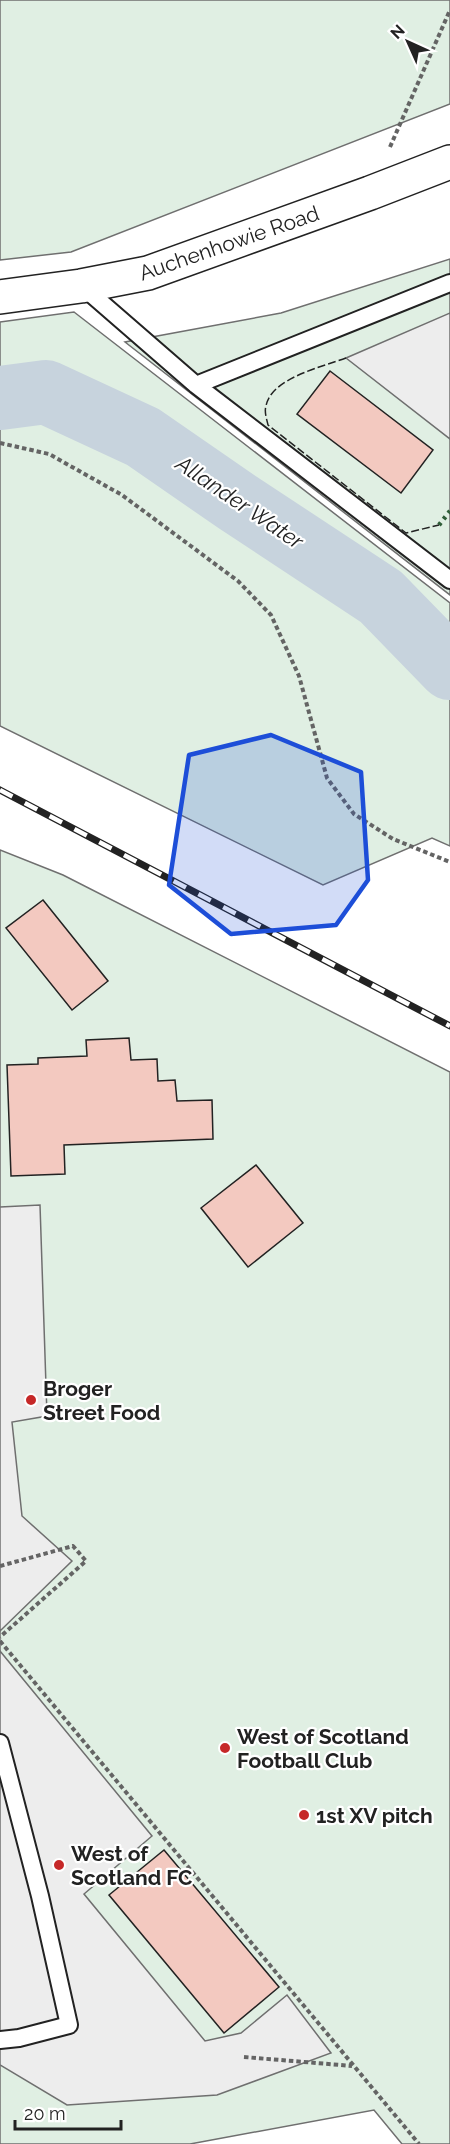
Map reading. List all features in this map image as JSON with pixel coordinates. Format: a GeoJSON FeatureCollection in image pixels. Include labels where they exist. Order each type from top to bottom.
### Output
{"type":"FeatureCollection","features":[{"type":"Feature","properties":{"kind":"main road","name":"Auchenhowie Road"},"geometry":{"type":"LineString","coordinates":[[0,297],[81,286],[148,273],[450,162]]}},
{"type":"Feature","properties":{"kind":"lane"},"geometry":{"type":"LineString","coordinates":[[196,384],[450,283]]}},
{"type":"Feature","properties":{"kind":"lane"},"geometry":{"type":"LineString","coordinates":[[81,286],[196,384],[450,580]]}},
{"type":"Feature","properties":{"kind":"lane"},"geometry":{"type":"LineString","coordinates":[[0,1743],[40,1896],[69,2025],[19,2038],[0,2040]]}},
{"type":"Feature","properties":{"kind":"path"},"geometry":{"type":"LineString","coordinates":[[388,152],[450,10]]}},
{"type":"Feature","properties":{"kind":"path"},"geometry":{"type":"LineString","coordinates":[[0,443],[49,454],[122,495],[238,581],[271,615],[299,676],[327,778],[354,814],[393,838],[450,862]]}},
{"type":"Feature","properties":{"kind":"path"},"geometry":{"type":"LineString","coordinates":[[0,1566],[73,1546],[86,1561],[0,1639],[419,2144]]}},
{"type":"Feature","properties":{"kind":"path"},"geometry":{"type":"LineString","coordinates":[[244,2057],[353,2066]]}},
{"type":"Feature","properties":{"kind":"highlighted area"},"geometry":{"type":"Polygon","coordinates":[[[271,735],[361,772],[368,880],[336,925],[231,934],[169,885],[189,755],[271,735]]]}},
{"type":"Feature","properties":{"kind":"green space"},"geometry":{"type":"Polygon","coordinates":[[[0,0],[450,0],[450,104],[71,252],[0,260],[0,0]]]}},
{"type":"Feature","properties":{"kind":"green space"},"geometry":{"type":"Polygon","coordinates":[[[450,259],[450,595],[125,342],[281,313],[450,259]]]}},
{"type":"Feature","properties":{"kind":"green space"},"geometry":{"type":"Polygon","coordinates":[[[74,312],[450,603],[450,846],[432,838],[323,885],[0,726],[0,322],[74,312]]]}},
{"type":"Feature","properties":{"kind":"green space","name":"West of Scotland Football Club"},"geometry":{"type":"Polygon","coordinates":[[[0,850],[63,875],[450,1072],[450,2144],[402,2144],[374,2110],[190,2144],[0,2144],[0,850]]]}},
{"type":"Feature","properties":{"kind":"shaded area"},"geometry":{"type":"Polygon","coordinates":[[[450,313],[450,439],[346,358],[450,313]]]}},
{"type":"Feature","properties":{"kind":"shaded area"},"geometry":{"type":"Polygon","coordinates":[[[40,1205],[47,1416],[12,1422],[22,1516],[72,1561],[0,1631],[0,1207],[40,1205]]]}},
{"type":"Feature","properties":{"kind":"shaded area","name":"West of Scotland FC"},"geometry":{"type":"Polygon","coordinates":[[[0,1651],[152,1836],[84,1894],[205,2041],[241,2033],[287,1995],[331,2053],[217,2095],[67,2105],[0,2065],[0,1651]]]}},
{"type":"Feature","properties":{"kind":"building"},"geometry":{"type":"Polygon","coordinates":[[[330,371],[433,450],[401,493],[297,414],[330,371]]]}},
{"type":"Feature","properties":{"kind":"building"},"geometry":{"type":"Polygon","coordinates":[[[43,900],[108,981],[72,1010],[6,928],[43,900]]]}},
{"type":"Feature","properties":{"kind":"building"},"geometry":{"type":"Polygon","coordinates":[[[129,1038],[131,1060],[157,1059],[158,1081],[175,1080],[177,1101],[212,1100],[213,1139],[64,1145],[65,1174],[11,1176],[7,1065],[38,1064],[38,1058],[87,1056],[86,1040],[129,1038]]]}},
{"type":"Feature","properties":{"kind":"building"},"geometry":{"type":"Polygon","coordinates":[[[256,1165],[303,1223],[248,1267],[201,1208],[256,1165]]]}},
{"type":"Feature","properties":{"kind":"building"},"geometry":{"type":"Polygon","coordinates":[[[164,1850],[279,1987],[224,2033],[109,1895],[164,1850]]]}},
{"type":"Feature","properties":{"kind":"waterway","name":"Allander Water"},"geometry":{"type":"LineString","coordinates":[[0,398],[46,392],[143,437],[381,597],[450,668]]}},
{"type":"Feature","properties":{"kind":"railway"},"geometry":{"type":"LineString","coordinates":[[0,790],[450,1026]]}},
{"type":"Feature","properties":{"kind":"hedge"},"geometry":{"type":"LineString","coordinates":[[439,525],[450,511]]}},
{"type":"Feature","properties":{"kind":"fence"},"geometry":{"type":"LineString","coordinates":[[346,358],[299,375],[277,388],[270,396],[266,406],[268,425],[406,533],[439,525]]}},
{"type":"Feature","properties":{"kind":"place","name":"Broger Street Food"},"geometry":{"type":"Point","coordinates":[31,1400]}},
{"type":"Feature","properties":{"kind":"place","name":"West of Scotland Football Club"},"geometry":{"type":"Point","coordinates":[225,1748]}},
{"type":"Feature","properties":{"kind":"place","name":"1st XV pitch"},"geometry":{"type":"Point","coordinates":[304,1815]}},
{"type":"Feature","properties":{"kind":"place","name":"West of Scotland FC"},"geometry":{"type":"Point","coordinates":[59,1865]}}]}
